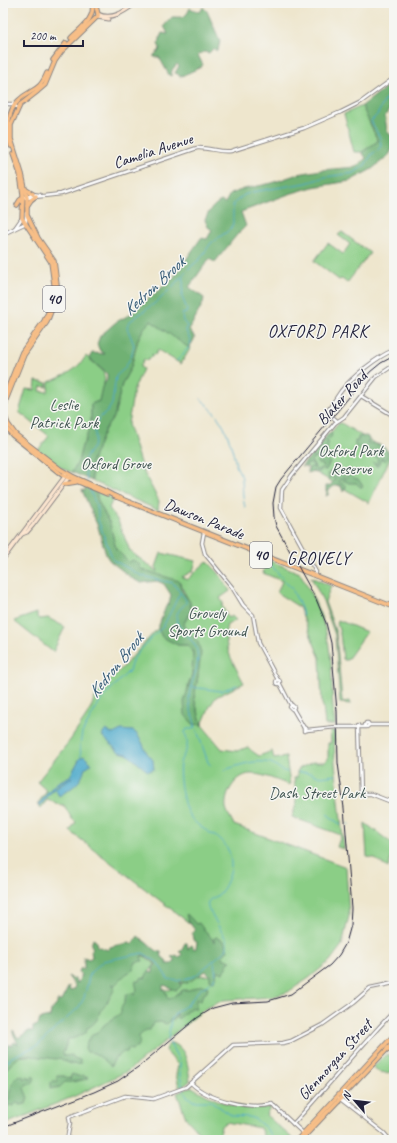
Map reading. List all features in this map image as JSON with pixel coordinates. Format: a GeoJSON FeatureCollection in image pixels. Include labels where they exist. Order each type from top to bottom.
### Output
{"type":"FeatureCollection","features":[{"type":"Feature","properties":{"kind":"main road"},"geometry":{"type":"LineString","coordinates":[[94,3],[96,14],[102,16],[117,15],[136,3]]}},
{"type":"Feature","properties":{"kind":"main road","name":"40"},"geometry":{"type":"LineString","coordinates":[[3,400],[21,354],[44,321],[55,295],[51,262],[22,218],[26,197],[8,136],[9,122],[21,98],[41,85],[58,52],[96,14]]}},
{"type":"Feature","properties":{"kind":"main road","name":"40"},"geometry":{"type":"LineString","coordinates":[[4,418],[5,403],[24,355],[46,324],[58,293],[54,261],[38,238],[26,213],[27,206],[25,189],[11,136],[11,125],[16,107]]}},
{"type":"Feature","properties":{"kind":"main road"},"geometry":{"type":"LineString","coordinates":[[25,189],[34,196],[27,206]]}},
{"type":"Feature","properties":{"kind":"main road"},"geometry":{"type":"LineString","coordinates":[[17,205],[20,200],[26,197]]}},
{"type":"Feature","properties":{"kind":"main road","name":"Dawson Parade"},"geometry":{"type":"LineString","coordinates":[[4,418],[16,435],[67,476],[394,608]]}},
{"type":"Feature","properties":{"kind":"main road","name":"Dawson Parade"},"geometry":{"type":"LineString","coordinates":[[4,427],[14,438],[67,476],[77,482],[82,482]]}},
{"type":"Feature","properties":{"kind":"main road"},"geometry":{"type":"LineString","coordinates":[[22,534],[31,527],[64,484],[67,476]]}},
{"type":"Feature","properties":{"kind":"main road"},"geometry":{"type":"LineString","coordinates":[[3,559],[33,518],[67,476]]}},
{"type":"Feature","properties":{"kind":"main road"},"geometry":{"type":"LineString","coordinates":[[64,484],[77,482]]}},
{"type":"Feature","properties":{"kind":"main road"},"geometry":{"type":"LineString","coordinates":[[387,1047],[394,1035]]}},
{"type":"Feature","properties":{"kind":"main road"},"geometry":{"type":"LineString","coordinates":[[297,1140],[387,1047],[394,1042]]}},
{"type":"Feature","properties":{"kind":"main road"},"geometry":{"type":"LineString","coordinates":[[387,1047],[394,1049]]}},
{"type":"Feature","properties":{"kind":"main road"},"geometry":{"type":"LineString","coordinates":[[387,1047],[394,1054]]}},
{"type":"Feature","properties":{"kind":"main road"},"geometry":{"type":"LineString","coordinates":[[301,1140],[304,1134]]}},
{"type":"Feature","properties":{"kind":"main road"},"geometry":{"type":"LineString","coordinates":[[3,1136],[29,1140]]}},
{"type":"Feature","properties":{"kind":"street","name":"Camelia Avenue"},"geometry":{"type":"LineString","coordinates":[[26,197],[61,194],[197,148],[228,151],[274,138],[304,128],[348,109],[361,102],[394,78]]}},
{"type":"Feature","properties":{"kind":"street"},"geometry":{"type":"LineString","coordinates":[[3,104],[10,104],[16,107]]}},
{"type":"Feature","properties":{"kind":"street"},"geometry":{"type":"LineString","coordinates":[[3,234],[25,224],[26,213]]}},
{"type":"Feature","properties":{"kind":"street"},"geometry":{"type":"LineString","coordinates":[[15,228],[22,218]]}},
{"type":"Feature","properties":{"kind":"street"},"geometry":{"type":"LineString","coordinates":[[337,421],[327,412],[341,391],[367,366],[394,350]]}},
{"type":"Feature","properties":{"kind":"street","name":"Blaker Road"},"geometry":{"type":"LineString","coordinates":[[315,576],[316,572],[281,508],[281,494],[292,475],[337,421],[344,417],[376,377],[394,365]]}},
{"type":"Feature","properties":{"kind":"street"},"geometry":{"type":"LineString","coordinates":[[360,396],[394,416]]}},
{"type":"Feature","properties":{"kind":"street"},"geometry":{"type":"LineString","coordinates":[[204,532],[202,543],[205,554],[232,587],[243,605],[253,615],[258,643],[278,680],[276,683],[280,684],[291,705],[290,708],[293,709],[306,729],[365,725],[368,727],[369,725],[394,725]]}},
{"type":"Feature","properties":{"kind":"street"},"geometry":{"type":"LineString","coordinates":[[359,726],[361,794],[371,794],[394,803]]}},
{"type":"Feature","properties":{"kind":"street"},"geometry":{"type":"LineString","coordinates":[[67,1140],[69,1117],[123,1096],[153,1099],[186,1087],[231,1046],[282,1043],[291,1041],[322,1025],[353,1003],[370,988],[394,983]]}},
{"type":"Feature","properties":{"kind":"street","name":"Glenmorgan Street"},"geometry":{"type":"LineString","coordinates":[[293,1124],[338,1075],[356,1051],[394,1011]]}},
{"type":"Feature","properties":{"kind":"street"},"geometry":{"type":"LineString","coordinates":[[191,1083],[204,1092],[226,1101],[238,1104],[261,1106],[273,1104],[304,1134]]}},
{"type":"Feature","properties":{"kind":"street"},"geometry":{"type":"LineString","coordinates":[[338,1098],[384,1133],[390,1140]]}},
{"type":"Feature","properties":{"kind":"green space"},"geometry":{"type":"Polygon","coordinates":[[[203,7],[207,11],[220,41],[218,50],[216,51],[214,48],[209,53],[204,52],[198,55],[203,65],[180,77],[175,73],[179,66],[177,64],[172,70],[171,76],[159,57],[154,57],[160,48],[158,44],[162,33],[168,34],[164,26],[172,17],[185,16],[190,8],[199,12],[203,7]]]}},
{"type":"Feature","properties":{"kind":"green space"},"geometry":{"type":"Polygon","coordinates":[[[394,81],[394,103],[385,116],[387,131],[394,139],[394,146],[389,155],[372,169],[350,181],[313,187],[289,194],[241,212],[246,226],[215,262],[209,259],[189,287],[204,298],[203,303],[189,330],[195,338],[189,348],[151,321],[144,328],[138,339],[131,367],[122,384],[114,417],[105,429],[91,463],[92,481],[72,472],[78,462],[82,446],[91,423],[91,404],[99,401],[102,387],[107,380],[107,374],[89,358],[92,353],[105,354],[100,351],[97,344],[100,336],[116,322],[131,314],[174,277],[201,238],[207,239],[212,230],[208,227],[205,220],[209,212],[221,201],[225,203],[230,194],[244,189],[272,183],[298,174],[321,170],[356,167],[366,158],[362,152],[378,141],[362,106],[394,81]]]}},
{"type":"Feature","properties":{"kind":"green space"},"geometry":{"type":"Polygon","coordinates":[[[362,106],[378,141],[362,152],[354,152],[344,114],[362,106]]]}},
{"type":"Feature","properties":{"kind":"green space"},"geometry":{"type":"Polygon","coordinates":[[[342,232],[370,253],[347,283],[342,279],[339,280],[314,261],[328,243],[343,254],[350,244],[338,235],[342,232]]]}},
{"type":"Feature","properties":{"kind":"green space","name":"Oxford Grove"},"geometry":{"type":"Polygon","coordinates":[[[151,321],[191,347],[181,364],[158,350],[155,355],[152,354],[152,357],[147,361],[144,359],[140,367],[143,369],[134,389],[128,424],[142,469],[159,501],[158,510],[92,481],[91,463],[105,429],[114,417],[122,384],[131,367],[138,339],[144,328],[151,321]]]}},
{"type":"Feature","properties":{"kind":"green space","name":"Leslie Patrick Park"},"geometry":{"type":"Polygon","coordinates":[[[86,356],[103,371],[105,379],[99,401],[91,404],[91,423],[82,446],[78,462],[72,472],[59,466],[38,450],[49,436],[19,412],[26,389],[35,390],[36,381],[47,383],[47,387],[41,386],[40,391],[48,392],[49,382],[70,372],[79,365],[86,356]]]}},
{"type":"Feature","properties":{"kind":"green space","name":"Oxford Park Reserve"},"geometry":{"type":"Polygon","coordinates":[[[339,423],[392,454],[369,503],[303,465],[339,423]]]}},
{"type":"Feature","properties":{"kind":"green space"},"geometry":{"type":"Polygon","coordinates":[[[329,433],[331,433],[332,436],[327,441],[328,457],[330,462],[326,470],[324,470],[321,464],[316,462],[320,458],[315,457],[311,461],[315,466],[314,468],[317,470],[321,468],[321,471],[316,473],[312,471],[308,473],[307,470],[310,467],[314,467],[312,464],[307,464],[306,468],[304,466],[301,467],[329,433]]]}},
{"type":"Feature","properties":{"kind":"green space"},"geometry":{"type":"Polygon","coordinates":[[[366,436],[369,440],[367,443],[378,444],[388,451],[387,459],[385,461],[382,458],[377,467],[373,462],[376,464],[378,459],[374,454],[366,456],[355,446],[355,441],[358,441],[358,437],[366,436]]]}},
{"type":"Feature","properties":{"kind":"green space"},"geometry":{"type":"Polygon","coordinates":[[[332,471],[337,477],[339,471],[341,471],[345,479],[347,478],[347,471],[352,477],[358,479],[363,486],[360,487],[356,483],[349,483],[340,479],[339,482],[344,484],[346,487],[343,492],[341,486],[338,485],[329,490],[328,495],[326,496],[326,486],[329,486],[335,480],[333,477],[329,479],[328,474],[332,471]]]}},
{"type":"Feature","properties":{"kind":"green space"},"geometry":{"type":"Polygon","coordinates":[[[85,486],[96,491],[98,501],[110,524],[116,549],[129,562],[133,560],[139,564],[141,569],[179,581],[182,591],[190,602],[191,610],[183,625],[198,642],[201,653],[194,698],[202,725],[193,724],[185,715],[184,702],[192,674],[193,652],[187,645],[178,645],[162,637],[158,628],[166,606],[169,604],[171,595],[164,584],[157,581],[141,583],[133,579],[110,561],[106,555],[98,527],[82,490],[85,491],[85,486]]]}},
{"type":"Feature","properties":{"kind":"green space","name":"Grovely Sports Ground"},"geometry":{"type":"Polygon","coordinates":[[[96,491],[113,499],[109,508],[118,521],[130,551],[156,571],[158,571],[156,567],[161,553],[196,561],[193,571],[182,577],[187,580],[207,561],[218,572],[230,591],[220,598],[228,618],[232,616],[236,620],[227,625],[227,648],[244,683],[216,697],[210,706],[202,725],[194,698],[198,676],[192,635],[183,625],[189,616],[191,607],[180,582],[141,569],[129,562],[116,549],[110,524],[98,501],[96,491]]]}},
{"type":"Feature","properties":{"kind":"green space"},"geometry":{"type":"Polygon","coordinates":[[[268,560],[300,573],[319,612],[326,632],[330,654],[335,725],[325,725],[322,705],[320,658],[299,607],[277,593],[282,581],[263,573],[268,560]]]}},
{"type":"Feature","properties":{"kind":"green space"},"geometry":{"type":"Polygon","coordinates":[[[311,577],[331,586],[325,602],[336,633],[342,700],[343,702],[350,701],[351,704],[340,703],[335,635],[323,601],[311,577]]]}},
{"type":"Feature","properties":{"kind":"green space"},"geometry":{"type":"Polygon","coordinates":[[[37,613],[37,617],[40,619],[48,618],[65,627],[53,652],[14,621],[37,613]]]}},
{"type":"Feature","properties":{"kind":"green space"},"geometry":{"type":"Polygon","coordinates":[[[338,620],[367,632],[347,660],[343,659],[337,623],[338,620]]]}},
{"type":"Feature","properties":{"kind":"green space"},"geometry":{"type":"Polygon","coordinates":[[[158,628],[162,637],[178,645],[187,645],[193,652],[192,674],[188,686],[202,725],[222,749],[237,751],[248,747],[259,756],[272,751],[274,759],[286,757],[290,785],[261,775],[251,774],[240,777],[229,791],[226,808],[234,825],[346,867],[349,916],[342,945],[330,961],[309,978],[288,992],[272,997],[224,1000],[206,1008],[128,1071],[75,1096],[3,1125],[3,1069],[16,1057],[36,1055],[134,954],[146,957],[155,964],[138,988],[169,990],[197,976],[215,975],[222,965],[224,950],[70,831],[76,822],[72,819],[64,805],[56,804],[48,799],[41,808],[37,804],[47,791],[37,782],[71,739],[89,712],[97,693],[158,628]]]}},
{"type":"Feature","properties":{"kind":"green space","name":"Dash Street Park"},"geometry":{"type":"Polygon","coordinates":[[[330,731],[334,731],[335,763],[344,849],[337,847],[341,835],[292,817],[297,802],[294,778],[297,778],[297,771],[313,762],[324,762],[328,759],[328,743],[331,743],[330,731]]]}},
{"type":"Feature","properties":{"kind":"green space"},"geometry":{"type":"Polygon","coordinates":[[[365,823],[394,845],[394,850],[388,868],[374,858],[367,857],[365,823]]]}},
{"type":"Feature","properties":{"kind":"green space"},"geometry":{"type":"Polygon","coordinates":[[[187,914],[196,924],[199,923],[214,942],[214,938],[217,937],[224,941],[228,951],[222,958],[231,961],[227,964],[227,968],[223,973],[217,971],[214,981],[210,980],[210,976],[206,971],[187,983],[180,982],[181,986],[177,990],[163,985],[163,990],[166,992],[168,999],[174,997],[182,990],[189,990],[202,985],[208,987],[207,992],[202,996],[201,1001],[198,999],[196,1001],[196,1009],[192,1007],[178,1019],[176,1014],[174,1020],[170,1020],[167,1024],[160,1022],[153,1023],[150,1030],[146,1030],[139,1036],[139,1045],[132,1050],[128,1049],[127,1052],[123,1052],[115,1058],[111,1066],[94,1053],[87,1052],[85,1048],[88,1040],[93,1034],[121,1013],[121,1008],[125,1002],[126,995],[131,993],[135,995],[137,990],[135,981],[139,981],[142,977],[145,978],[148,972],[153,973],[153,968],[156,964],[148,957],[142,955],[141,957],[143,961],[136,962],[133,970],[126,974],[115,985],[112,984],[115,987],[111,996],[100,1011],[99,1017],[96,1021],[87,1028],[86,1033],[68,1039],[63,1054],[65,1056],[72,1055],[74,1058],[80,1060],[80,1064],[69,1063],[60,1058],[56,1059],[25,1055],[20,1056],[3,1072],[3,1046],[12,1045],[14,1042],[18,1044],[13,1030],[18,1038],[29,1031],[33,1031],[33,1027],[38,1025],[40,1019],[50,1017],[51,1011],[57,1004],[57,1001],[61,1001],[69,986],[70,991],[74,990],[75,986],[68,976],[75,979],[76,983],[78,983],[81,975],[79,971],[81,968],[83,970],[84,969],[84,957],[89,959],[92,957],[91,951],[93,948],[91,945],[93,939],[96,941],[97,946],[108,950],[110,947],[117,945],[130,943],[132,945],[138,936],[157,951],[161,952],[162,957],[166,960],[167,964],[172,964],[175,960],[171,957],[177,955],[180,957],[182,954],[179,951],[185,943],[187,943],[188,949],[192,945],[194,949],[196,948],[197,942],[193,940],[192,934],[195,930],[188,921],[187,914]]]}},
{"type":"Feature","properties":{"kind":"green space"},"geometry":{"type":"Polygon","coordinates":[[[171,1043],[180,1048],[186,1058],[190,1081],[181,1087],[179,1087],[176,1075],[178,1065],[165,1050],[171,1043]]]}},
{"type":"Feature","properties":{"kind":"green space"},"geometry":{"type":"Polygon","coordinates":[[[385,1055],[394,1057],[394,1073],[391,1071],[388,1074],[381,1073],[373,1067],[385,1055]]]}},
{"type":"Feature","properties":{"kind":"green space"},"geometry":{"type":"Polygon","coordinates":[[[72,1074],[81,1077],[83,1074],[84,1077],[87,1077],[88,1079],[65,1082],[60,1087],[51,1089],[51,1082],[54,1080],[57,1082],[57,1076],[65,1076],[67,1079],[70,1078],[70,1080],[72,1074]]]}},
{"type":"Feature","properties":{"kind":"green space"},"geometry":{"type":"Polygon","coordinates":[[[19,1075],[23,1076],[24,1079],[27,1076],[30,1080],[33,1076],[35,1078],[32,1084],[27,1084],[24,1088],[28,1098],[26,1104],[19,1105],[17,1102],[14,1106],[3,1106],[9,1100],[11,1086],[19,1075]]]}},
{"type":"Feature","properties":{"kind":"green space"},"geometry":{"type":"Polygon","coordinates":[[[192,1087],[229,1104],[249,1108],[270,1107],[266,1115],[294,1140],[265,1140],[260,1128],[226,1122],[221,1126],[219,1140],[205,1140],[186,1118],[177,1093],[192,1087]]]}},
{"type":"Feature","properties":{"kind":"water"},"geometry":{"type":"Polygon","coordinates":[[[106,730],[113,734],[121,730],[133,731],[136,733],[147,753],[153,760],[154,769],[149,771],[146,770],[127,754],[119,752],[102,736],[106,730]]]}},
{"type":"Feature","properties":{"kind":"water"},"geometry":{"type":"Polygon","coordinates":[[[84,756],[91,764],[85,768],[82,778],[72,788],[59,796],[55,789],[73,777],[57,785],[40,806],[39,804],[53,786],[70,776],[80,758],[84,756]]]}},
{"type":"Feature","properties":{"kind":"waterway","name":"Kedron Brook"},"geometry":{"type":"LineString","coordinates":[[87,481],[84,462],[95,441],[95,427],[99,418],[107,412],[112,404],[116,376],[124,369],[131,357],[134,345],[127,326],[129,322],[159,300],[187,270],[200,259],[211,243],[231,229],[233,223],[233,204],[244,195],[252,192],[306,183],[325,177],[354,173],[365,165],[372,154],[381,146],[380,138],[371,121],[377,115],[386,98],[394,91]]}},
{"type":"Feature","properties":{"kind":"waterway"},"geometry":{"type":"LineString","coordinates":[[177,361],[189,347],[191,342],[186,331],[187,326],[183,321],[182,314],[186,313],[187,309],[182,297],[184,275]]}},
{"type":"Feature","properties":{"kind":"waterway"},"geometry":{"type":"LineString","coordinates":[[201,399],[216,414],[225,429],[237,467],[242,477],[245,507]]}},
{"type":"Feature","properties":{"kind":"waterway","name":"Kedron Brook"},"geometry":{"type":"LineString","coordinates":[[3,1066],[12,1057],[38,1045],[79,1007],[84,998],[90,973],[103,961],[143,953],[157,962],[168,979],[177,981],[195,976],[227,949],[227,941],[208,908],[208,902],[221,892],[228,880],[231,870],[229,852],[225,844],[191,818],[186,809],[180,780],[180,763],[187,745],[185,732],[187,729],[193,729],[195,726],[189,699],[198,657],[195,646],[177,622],[176,617],[178,612],[186,603],[186,600],[173,583],[142,576],[113,560],[98,520],[97,507],[89,488]]}},
{"type":"Feature","properties":{"kind":"waterway"},"geometry":{"type":"LineString","coordinates":[[271,565],[292,589]]}},
{"type":"Feature","properties":{"kind":"waterway"},"geometry":{"type":"LineString","coordinates":[[293,591],[303,615]]}},
{"type":"Feature","properties":{"kind":"waterway","name":"Kedron Brook"},"geometry":{"type":"LineString","coordinates":[[81,757],[80,745],[82,733],[99,703],[129,671],[132,661],[137,654],[163,627],[180,593]]}},
{"type":"Feature","properties":{"kind":"waterway"},"geometry":{"type":"LineString","coordinates":[[191,687],[221,691],[237,685]]}},
{"type":"Feature","properties":{"kind":"waterway"},"geometry":{"type":"LineString","coordinates":[[195,725],[208,762],[211,766]]}},
{"type":"Feature","properties":{"kind":"waterway"},"geometry":{"type":"LineString","coordinates":[[224,770],[248,763],[265,762],[271,763],[287,772]]}},
{"type":"Feature","properties":{"kind":"waterway"},"geometry":{"type":"LineString","coordinates":[[298,772],[311,773],[320,777],[336,775]]}},
{"type":"Feature","properties":{"kind":"waterway"},"geometry":{"type":"LineString","coordinates":[[327,814],[341,825]]}},
{"type":"Feature","properties":{"kind":"waterway"},"geometry":{"type":"LineString","coordinates":[[214,962],[216,974],[213,981],[199,990],[187,1005],[176,1012],[171,1020],[168,1040],[180,1062],[180,1076],[184,1092],[193,1101],[211,1101],[232,1116],[249,1117],[255,1119],[266,1128],[273,1140]]}},
{"type":"Feature","properties":{"kind":"railway"},"geometry":{"type":"LineString","coordinates":[[3,1127],[94,1092],[118,1081],[138,1067],[197,1018],[213,1008],[232,1003],[268,1001],[291,994],[330,965],[339,955],[346,943],[351,925],[352,908],[344,808],[338,763],[337,711],[331,643],[326,623],[316,599],[276,526],[273,503],[276,487],[281,479],[370,372],[381,363],[394,356]]}},
{"type":"Feature","properties":{"kind":"district","name":"OXFORD PARK"},"geometry":{"type":"Point","coordinates":[318,331]}},
{"type":"Feature","properties":{"kind":"district","name":"GROVELY"},"geometry":{"type":"Point","coordinates":[319,558]}}]}
